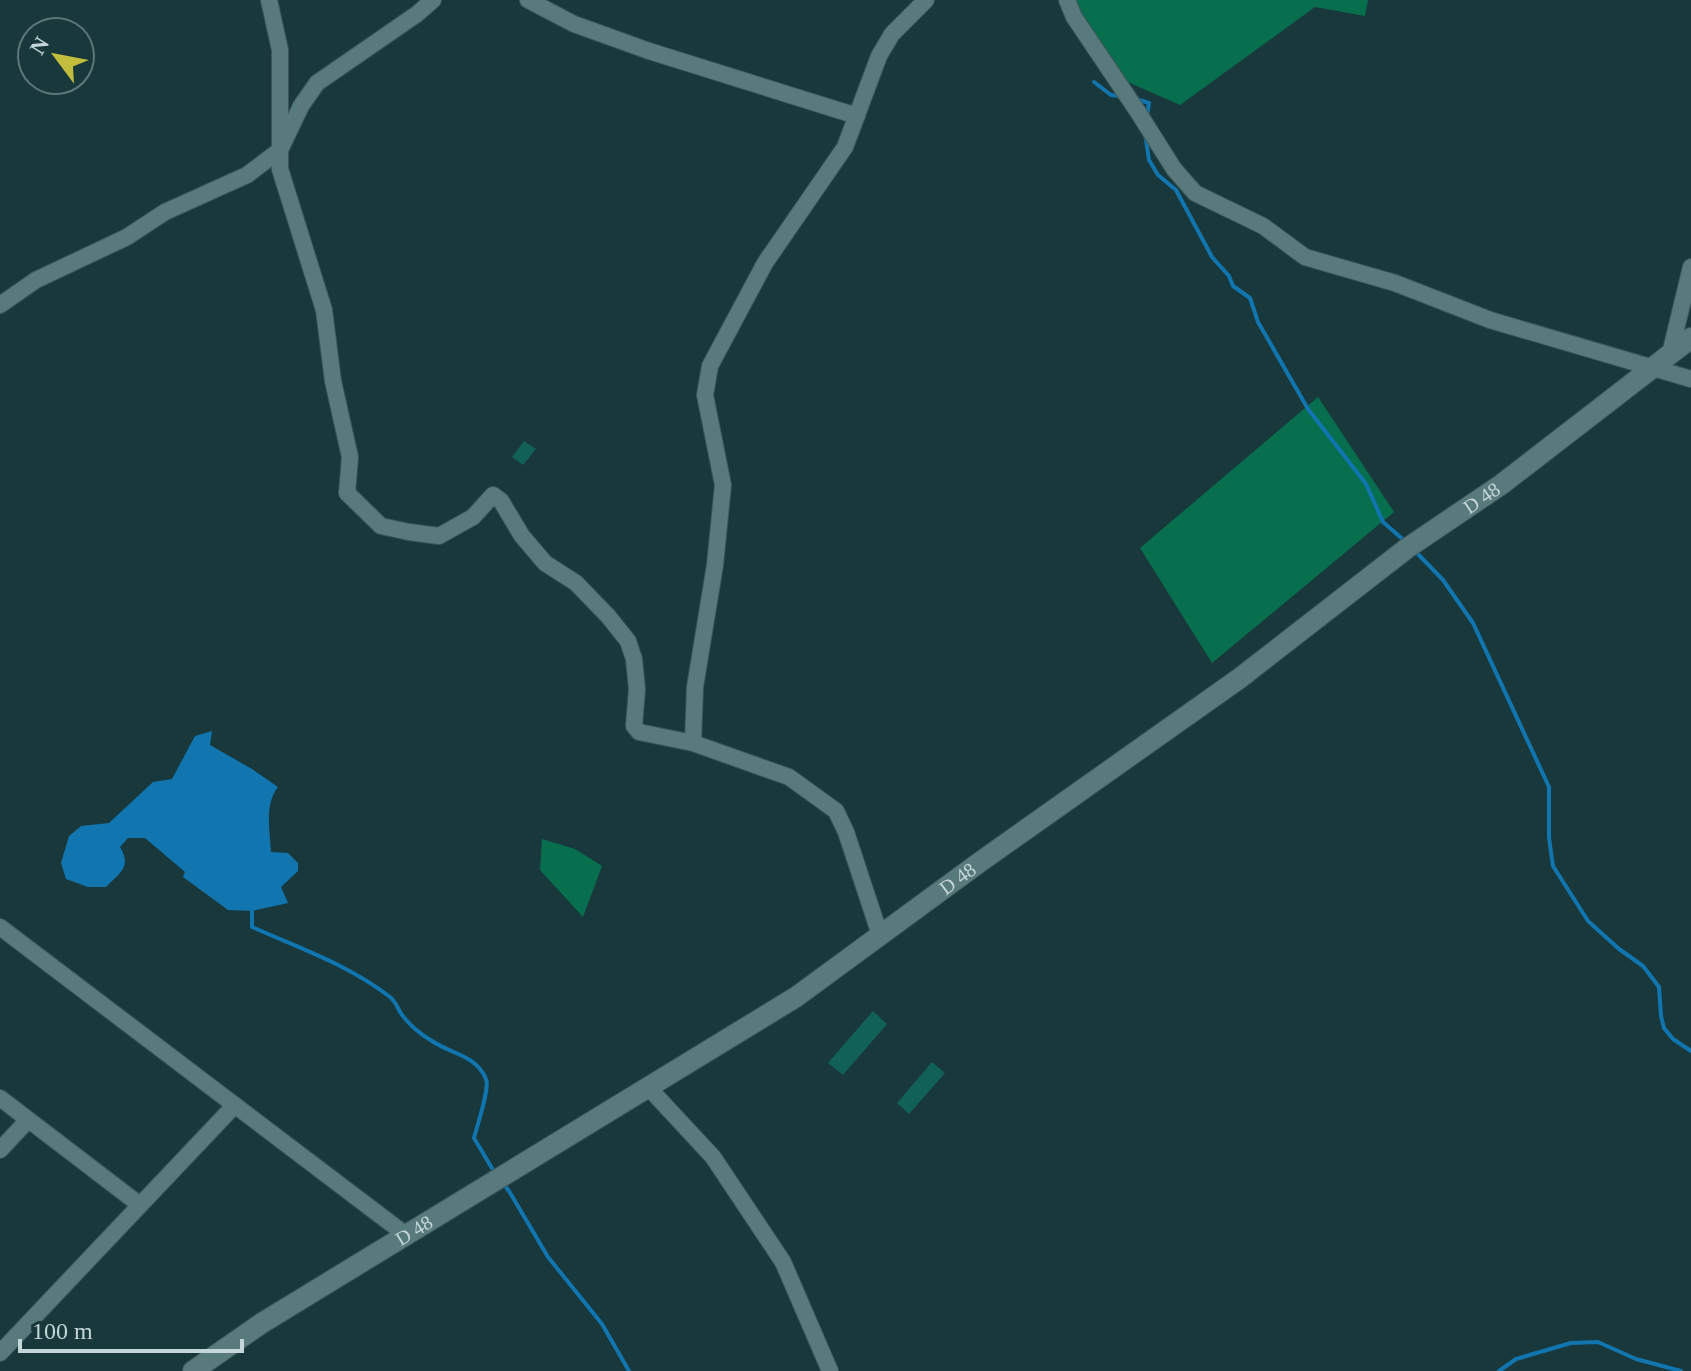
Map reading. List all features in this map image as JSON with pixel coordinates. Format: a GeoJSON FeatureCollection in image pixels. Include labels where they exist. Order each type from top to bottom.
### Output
{"type":"FeatureCollection","features":[{"type":"Feature","properties":{"kind":"street"},"geometry":{"type":"LineString","coordinates":[[269,0],[280,50],[280,169],[324,310],[333,381],[350,457],[347,493],[381,526],[439,536],[473,517],[493,495],[501,501],[522,536],[545,563],[576,583],[628,641],[634,659],[637,689],[634,726],[639,732],[693,743],[789,777],[836,811],[846,832],[880,935]]}},
{"type":"Feature","properties":{"kind":"street"},"geometry":{"type":"LineString","coordinates":[[0,305],[36,280],[127,237],[165,212],[247,175],[280,150],[301,106],[317,83],[433,0]]}},
{"type":"Feature","properties":{"kind":"street"},"geometry":{"type":"LineString","coordinates":[[528,0],[574,24],[604,35],[857,116]]}},
{"type":"Feature","properties":{"kind":"street"},"geometry":{"type":"LineString","coordinates":[[693,743],[695,687],[715,565],[723,485],[705,395],[710,366],[765,263],[845,147],[879,56],[892,34],[926,0]]}},
{"type":"Feature","properties":{"kind":"street"},"geometry":{"type":"LineString","coordinates":[[1067,0],[1074,17],[1174,169],[1195,193],[1263,226],[1305,257],[1395,283],[1490,320],[1691,379]]}},
{"type":"Feature","properties":{"kind":"street"},"geometry":{"type":"LineString","coordinates":[[1670,354],[1691,267]]}},
{"type":"Feature","properties":{"kind":"street","name":"D 48"},"geometry":{"type":"LineString","coordinates":[[193,1371],[262,1323],[796,997],[1240,678],[1410,546],[1502,484],[1691,338]]}},
{"type":"Feature","properties":{"kind":"street"},"geometry":{"type":"LineString","coordinates":[[3,934],[406,1235]]}},
{"type":"Feature","properties":{"kind":"street"},"geometry":{"type":"LineString","coordinates":[[648,1087],[713,1157],[783,1262],[830,1371]]}},
{"type":"Feature","properties":{"kind":"street"},"geometry":{"type":"LineString","coordinates":[[0,1098],[140,1205]]}},
{"type":"Feature","properties":{"kind":"street"},"geometry":{"type":"LineString","coordinates":[[0,1353],[235,1105]]}},
{"type":"Feature","properties":{"kind":"street"},"geometry":{"type":"LineString","coordinates":[[0,1150],[28,1120]]}},
{"type":"Feature","properties":{"kind":"green space"},"geometry":{"type":"Polygon","coordinates":[[[1067,0],[1368,0],[1365,16],[1315,7],[1180,105],[1114,76],[1067,0]]]}},
{"type":"Feature","properties":{"kind":"green space"},"geometry":{"type":"Polygon","coordinates":[[[1318,397],[1394,512],[1212,663],[1140,548],[1318,397]]]}},
{"type":"Feature","properties":{"kind":"green space"},"geometry":{"type":"Polygon","coordinates":[[[542,839],[575,849],[602,866],[583,917],[540,870],[542,839]]]}},
{"type":"Feature","properties":{"kind":"water"},"geometry":{"type":"Polygon","coordinates":[[[212,731],[210,745],[278,787],[269,810],[271,852],[288,853],[298,863],[298,871],[281,887],[288,903],[252,911],[228,910],[183,877],[185,872],[145,838],[128,838],[120,847],[125,865],[106,887],[88,887],[66,879],[61,863],[69,836],[81,826],[109,823],[153,782],[172,779],[195,736],[212,731]]]}},
{"type":"Feature","properties":{"kind":"building"},"geometry":{"type":"Polygon","coordinates":[[[524,441],[536,449],[523,465],[512,457],[524,441]]]}},
{"type":"Feature","properties":{"kind":"building"},"geometry":{"type":"Polygon","coordinates":[[[873,1011],[887,1024],[843,1075],[828,1063],[873,1011]]]}},
{"type":"Feature","properties":{"kind":"building"},"geometry":{"type":"Polygon","coordinates":[[[932,1062],[945,1073],[909,1114],[897,1103],[932,1062]]]}},
{"type":"Feature","properties":{"kind":"waterway"},"geometry":{"type":"LineString","coordinates":[[1094,82],[1111,95],[1120,96]]}},
{"type":"Feature","properties":{"kind":"waterway"},"geometry":{"type":"LineString","coordinates":[[1136,99],[1149,103],[1147,116]]}},
{"type":"Feature","properties":{"kind":"waterway"},"geometry":{"type":"LineString","coordinates":[[1145,133],[1149,160],[1158,175],[1176,190],[1212,257],[1229,276],[1233,286],[1250,298],[1258,322],[1308,409],[1366,484],[1383,522],[1407,543]]}},
{"type":"Feature","properties":{"kind":"waterway"},"geometry":{"type":"LineString","coordinates":[[1416,552],[1443,580],[1473,623],[1549,787],[1549,838],[1553,866],[1588,921],[1643,966],[1659,987],[1664,1028],[1673,1039],[1691,1051]]}},
{"type":"Feature","properties":{"kind":"waterway"},"geometry":{"type":"LineString","coordinates":[[252,911],[252,927],[323,958],[374,986],[392,999],[407,1021],[423,1035],[470,1060],[482,1071],[487,1084],[474,1138],[496,1175]]}},
{"type":"Feature","properties":{"kind":"waterway"},"geometry":{"type":"LineString","coordinates":[[504,1185],[548,1257],[602,1324],[629,1371]]}},
{"type":"Feature","properties":{"kind":"waterway"},"geometry":{"type":"LineString","coordinates":[[1499,1371],[1516,1359],[1571,1343],[1598,1342],[1636,1359],[1681,1371]]}}]}
